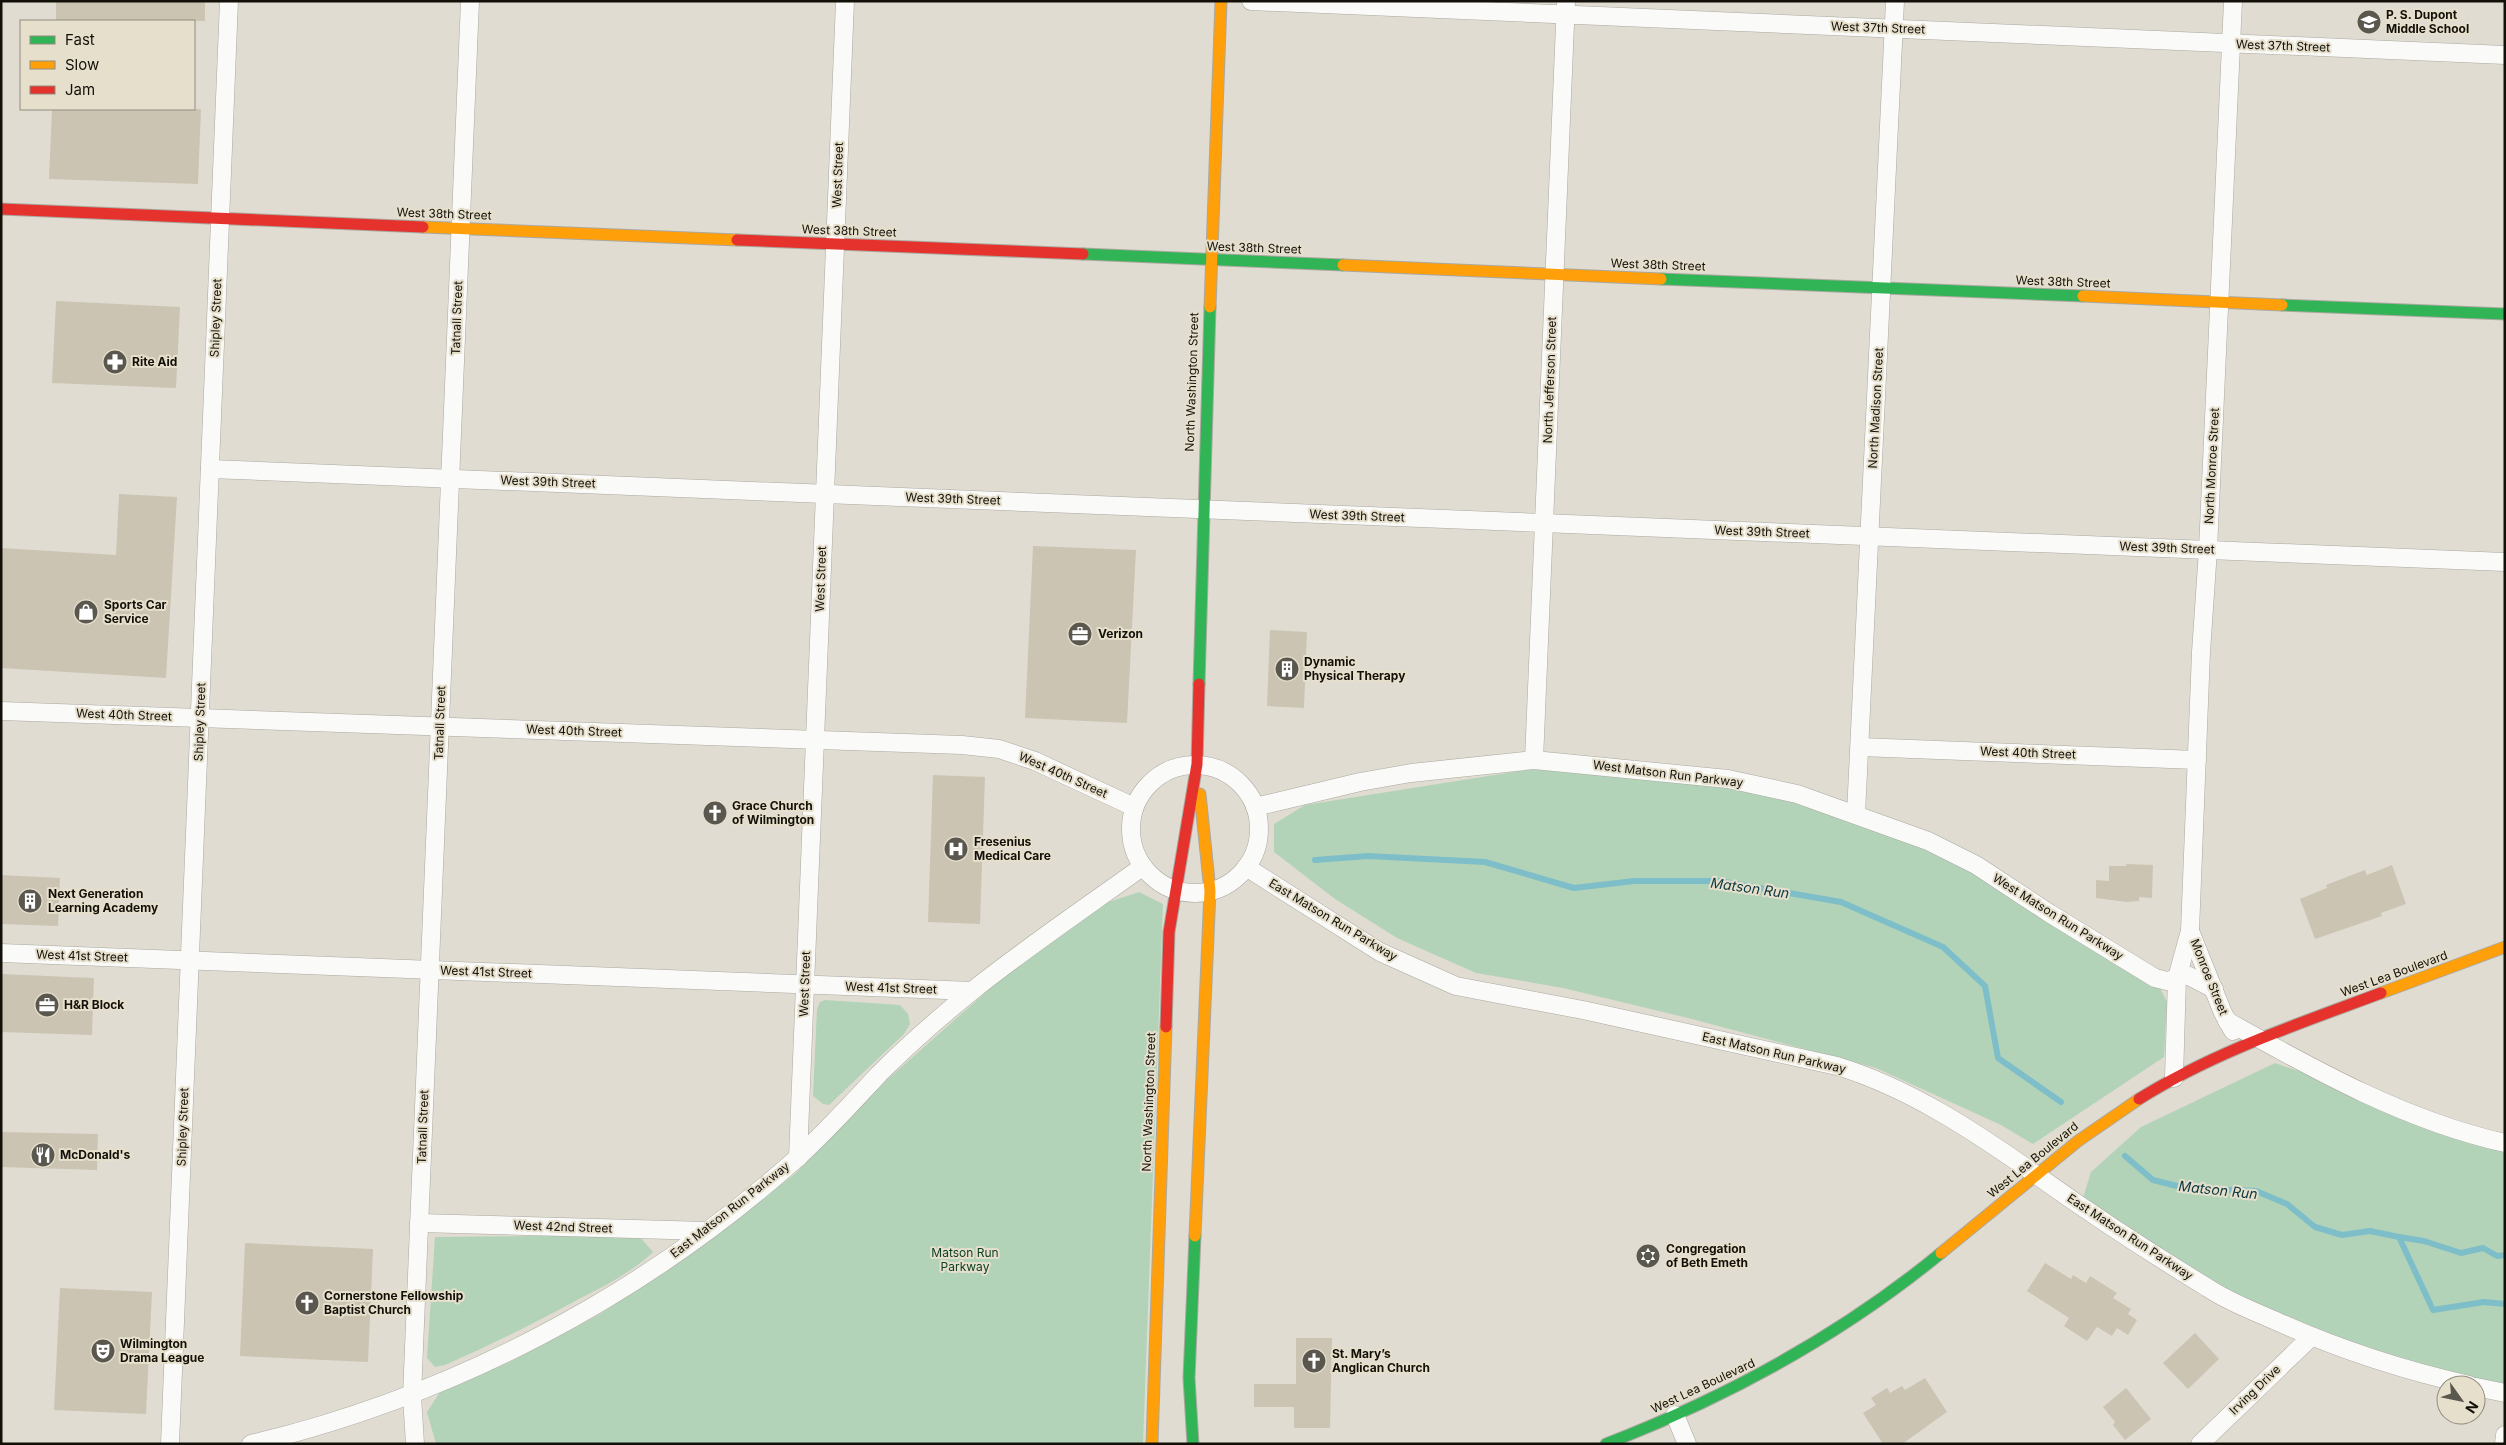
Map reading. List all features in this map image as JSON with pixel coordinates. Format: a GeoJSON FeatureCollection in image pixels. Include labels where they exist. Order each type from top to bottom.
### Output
{"type":"FeatureCollection","features":[{"type":"Feature","properties":{"kind":"street","name":"Shipley Street"},"geometry":{"type":"LineString","coordinates":[[170,1444],[229,1]]}},
{"type":"Feature","properties":{"kind":"street","name":"Tatnall Street"},"geometry":{"type":"LineString","coordinates":[[415,1444],[412,1396],[470,1]]}},
{"type":"Feature","properties":{"kind":"street","name":"West Street"},"geometry":{"type":"LineString","coordinates":[[798,1158],[845,1]]}},
{"type":"Feature","properties":{"kind":"street","name":"North Washington Street"},"geometry":{"type":"LineString","coordinates":[[1194,1444],[1189,1378],[1210,891],[1197,764],[1202,509],[1221,1]]}},
{"type":"Feature","properties":{"kind":"street","name":"West 37th Street"},"geometry":{"type":"LineString","coordinates":[[1251,1],[1566,8],[1894,29],[2505,55]]}},
{"type":"Feature","properties":{"kind":"street","name":"North Madison Street"},"geometry":{"type":"LineString","coordinates":[[1856,814],[1895,1]]}},
{"type":"Feature","properties":{"kind":"street","name":"North Monroe Street"},"geometry":{"type":"LineString","coordinates":[[2190,931],[2201,652],[2208,550],[2233,1]]}},
{"type":"Feature","properties":{"kind":"street","name":"North Jefferson Street"},"geometry":{"type":"LineString","coordinates":[[1534,760],[1566,8]]}},
{"type":"Feature","properties":{"kind":"street","name":"West 38th Street"},"geometry":{"type":"LineString","coordinates":[[1,209],[2505,314]]}},
{"type":"Feature","properties":{"kind":"street","name":"West 39th Street"},"geometry":{"type":"LineString","coordinates":[[210,469],[2505,562]]}},
{"type":"Feature","properties":{"kind":"street","name":"West 40th Street"},"geometry":{"type":"LineString","coordinates":[[1,711],[962,745],[999,749],[1036,761],[1134,807]]}},
{"type":"Feature","properties":{"kind":"street","name":"West 40th Street"},"geometry":{"type":"LineString","coordinates":[[1860,746],[2197,760]]}},
{"type":"Feature","properties":{"kind":"street","name":"West Matson Run Parkway"},"geometry":{"type":"LineString","coordinates":[[1256,807],[1429,770],[1534,760],[1728,778],[1797,794],[1928,841],[1976,865],[2049,913],[2155,978],[2167,981],[2187,975],[2214,989]]}},
{"type":"Feature","properties":{"kind":"street","name":"North Washington Street"},"geometry":{"type":"LineString","coordinates":[[1152,1444],[1169,932],[1174,890],[1197,764]]}},
{"type":"Feature","properties":{"kind":"street"},"geometry":{"type":"LineString","coordinates":[[1197,764],[1216,768],[1233,777],[1246,790],[1256,807],[1258,838],[1246,867],[1230,883],[1210,891],[1192,894],[1174,890],[1156,881],[1142,867],[1137,858],[1130,828],[1134,807],[1144,789],[1158,776],[1177,767],[1197,764]]}},
{"type":"Feature","properties":{"kind":"street","name":"East Matson Run Parkway"},"geometry":{"type":"LineString","coordinates":[[251,1444],[292,1434],[412,1396],[502,1355],[605,1301],[707,1231],[754,1195],[798,1158],[881,1073],[972,991],[1142,867]]}},
{"type":"Feature","properties":{"kind":"street","name":"East Matson Run Parkway"},"geometry":{"type":"LineString","coordinates":[[1246,867],[1380,952],[1456,986],[1592,1012],[1837,1066],[1860,1073],[1912,1096],[2005,1152],[2210,1290],[2310,1337],[2388,1365],[2436,1377]]}},
{"type":"Feature","properties":{"kind":"street","name":"Monroe Street"},"geometry":{"type":"LineString","coordinates":[[2174,1078],[2178,978],[2190,931]]}},
{"type":"Feature","properties":{"kind":"street","name":"Monroe Street"},"geometry":{"type":"LineString","coordinates":[[2190,931],[2227,1021],[2252,1042]]}},
{"type":"Feature","properties":{"kind":"street","name":"West Lea Boulevard"},"geometry":{"type":"LineString","coordinates":[[1606,1444],[1675,1416],[1734,1389],[1790,1359],[1841,1327],[1935,1258],[2035,1174],[2111,1117],[2174,1078],[2252,1042],[2505,948]]}},
{"type":"Feature","properties":{"kind":"street","name":"West 41st Street"},"geometry":{"type":"LineString","coordinates":[[1,953],[972,991]]}},
{"type":"Feature","properties":{"kind":"street"},"geometry":{"type":"LineString","coordinates":[[2252,1042],[2392,1106],[2464,1134],[2505,1143]]}},
{"type":"Feature","properties":{"kind":"street","name":"West 42nd Street"},"geometry":{"type":"LineString","coordinates":[[419,1223],[707,1231]]}},
{"type":"Feature","properties":{"kind":"street","name":"Irving Drive"},"geometry":{"type":"LineString","coordinates":[[2200,1444],[2310,1337]]}},
{"type":"Feature","properties":{"kind":"street"},"geometry":{"type":"LineString","coordinates":[[2486,1389],[2505,1393]]}},
{"type":"Feature","properties":{"kind":"street"},"geometry":{"type":"LineString","coordinates":[[1675,1416],[1687,1444]]}},
{"type":"Feature","properties":{"kind":"street"},"geometry":{"type":"LineString","coordinates":[[2504,1444],[2505,1435]]}},
{"type":"Feature","properties":{"kind":"green space"},"geometry":{"type":"Polygon","coordinates":[[[1533,769],[1679,774],[1769,788],[1912,835],[2155,978],[2167,1002],[2164,1057],[2033,1144],[2001,1125],[1876,1068],[1688,1018],[1563,988],[1476,973],[1397,938],[1335,899],[1274,852],[1274,824],[1305,805],[1533,769]]]}},
{"type":"Feature","properties":{"kind":"green space","name":"Matson Run Parkway"},"geometry":{"type":"Polygon","coordinates":[[[1139,892],[1163,904],[1143,1444],[436,1444],[427,1412],[440,1392],[512,1361],[600,1314],[677,1263],[796,1173],[880,1086],[994,985],[1103,904],[1139,892]]]}},
{"type":"Feature","properties":{"kind":"green space"},"geometry":{"type":"Polygon","coordinates":[[[825,1000],[900,1005],[908,1014],[910,1024],[904,1034],[829,1105],[823,1104],[813,1096],[817,1009],[820,1002],[825,1000]]]}},
{"type":"Feature","properties":{"kind":"green space"},"geometry":{"type":"Polygon","coordinates":[[[2275,1063],[2505,1143],[2505,1393],[2486,1387],[2486,1375],[2449,1375],[2249,1310],[2081,1204],[2091,1172],[2141,1127],[2275,1063]]]}},
{"type":"Feature","properties":{"kind":"green space"},"geometry":{"type":"Polygon","coordinates":[[[638,1235],[653,1252],[618,1278],[529,1325],[445,1365],[435,1367],[427,1358],[435,1237],[638,1235]]]}},
{"type":"Feature","properties":{"kind":"building"},"geometry":{"type":"Polygon","coordinates":[[[56,1],[205,1],[205,21],[56,20],[56,1]]]}},
{"type":"Feature","properties":{"kind":"building"},"geometry":{"type":"Polygon","coordinates":[[[201,109],[198,184],[49,179],[52,110],[201,109]]]}},
{"type":"Feature","properties":{"kind":"building","name":"Rite Aid"},"geometry":{"type":"Polygon","coordinates":[[[56,301],[180,307],[176,388],[52,383],[56,301]]]}},
{"type":"Feature","properties":{"kind":"building","name":"Sports Car Service"},"geometry":{"type":"Polygon","coordinates":[[[119,494],[177,497],[166,678],[1,668],[1,548],[116,555],[119,494]]]}},
{"type":"Feature","properties":{"kind":"building","name":"Verizon"},"geometry":{"type":"Polygon","coordinates":[[[1033,546],[1136,550],[1127,723],[1025,718],[1033,546]]]}},
{"type":"Feature","properties":{"kind":"building","name":"Dynamic Physical Therapy"},"geometry":{"type":"Polygon","coordinates":[[[1270,630],[1307,632],[1304,708],[1267,706],[1270,630]]]}},
{"type":"Feature","properties":{"kind":"building","name":"Fresenius Medical Care"},"geometry":{"type":"Polygon","coordinates":[[[933,775],[985,777],[980,924],[928,922],[933,775]]]}},
{"type":"Feature","properties":{"kind":"building"},"geometry":{"type":"Polygon","coordinates":[[[2126,864],[2153,865],[2152,898],[2139,897],[2139,901],[2127,902],[2096,898],[2096,880],[2109,881],[2109,866],[2126,866],[2126,864]]]}},
{"type":"Feature","properties":{"kind":"building"},"geometry":{"type":"Polygon","coordinates":[[[2392,865],[2406,904],[2381,913],[2382,916],[2315,939],[2300,899],[2327,888],[2326,885],[2365,870],[2367,875],[2392,865]]]}},
{"type":"Feature","properties":{"kind":"building","name":"Next Generation Learning Academy"},"geometry":{"type":"Polygon","coordinates":[[[1,875],[60,878],[58,926],[1,924],[1,875]]]}},
{"type":"Feature","properties":{"kind":"building","name":"H&R Block"},"geometry":{"type":"Polygon","coordinates":[[[1,974],[94,978],[92,1035],[1,1032],[1,974]]]}},
{"type":"Feature","properties":{"kind":"building"},"geometry":{"type":"Polygon","coordinates":[[[1,1132],[98,1134],[97,1170],[1,1167],[1,1132]]]}},
{"type":"Feature","properties":{"kind":"building","name":"Cornerstone Fellowship Baptist Church"},"geometry":{"type":"Polygon","coordinates":[[[245,1243],[373,1249],[368,1362],[240,1356],[245,1243]]]}},
{"type":"Feature","properties":{"kind":"building"},"geometry":{"type":"Polygon","coordinates":[[[2045,1263],[2071,1279],[2073,1275],[2086,1283],[2090,1276],[2117,1293],[2113,1298],[2131,1309],[2128,1314],[2137,1320],[2128,1335],[2117,1328],[2112,1336],[2097,1327],[2087,1341],[2064,1326],[2069,1318],[2027,1291],[2045,1263]]]}},
{"type":"Feature","properties":{"kind":"building","name":"Wilmington Drama League"},"geometry":{"type":"Polygon","coordinates":[[[60,1288],[152,1292],[146,1414],[54,1410],[60,1288]]]}},
{"type":"Feature","properties":{"kind":"building"},"geometry":{"type":"Polygon","coordinates":[[[2195,1333],[2219,1359],[2188,1389],[2163,1363],[2195,1333]]]}},
{"type":"Feature","properties":{"kind":"building","name":"St. Mary’s Anglican Church"},"geometry":{"type":"Polygon","coordinates":[[[1296,1338],[1332,1338],[1330,1428],[1294,1428],[1294,1407],[1254,1407],[1254,1384],[1296,1384],[1296,1338]]]}},
{"type":"Feature","properties":{"kind":"building"},"geometry":{"type":"Polygon","coordinates":[[[1925,1378],[1947,1412],[1902,1444],[1883,1444],[1863,1413],[1876,1405],[1871,1398],[1887,1388],[1890,1393],[1902,1386],[1905,1390],[1925,1378]]]}},
{"type":"Feature","properties":{"kind":"building"},"geometry":{"type":"Polygon","coordinates":[[[2126,1388],[2151,1419],[2125,1440],[2113,1425],[2115,1422],[2103,1407],[2126,1388]]]}},
{"type":"Feature","properties":{"kind":"waterway","name":"Matson Run"},"geometry":{"type":"LineString","coordinates":[[1315,860],[1368,856],[1485,862],[1574,888],[1634,881],[1719,881],[1841,902],[1943,947],[1985,986],[1998,1058],[2061,1102]]}},
{"type":"Feature","properties":{"kind":"waterway","name":"Matson Run"},"geometry":{"type":"LineString","coordinates":[[2125,1156],[2153,1180],[2185,1188],[2256,1191],[2287,1204],[2315,1227],[2342,1235],[2370,1231],[2399,1237],[2433,1310],[2484,1302],[2505,1304]]}},
{"type":"Feature","properties":{"kind":"waterway","name":"Matson Run"},"geometry":{"type":"LineString","coordinates":[[2399,1237],[2424,1241],[2461,1253],[2483,1248],[2497,1256],[2505,1255]]}},
{"type":"Feature","properties":{"kind":"traffic: fast"},"geometry":{"type":"LineString","coordinates":[[1083,254],[1343,265]]}},
{"type":"Feature","properties":{"kind":"traffic: fast"},"geometry":{"type":"LineString","coordinates":[[1661,279],[2083,296]]}},
{"type":"Feature","properties":{"kind":"traffic: fast"},"geometry":{"type":"LineString","coordinates":[[2282,305],[2505,314]]}},
{"type":"Feature","properties":{"kind":"traffic: fast"},"geometry":{"type":"LineString","coordinates":[[1199,684],[1210,307]]}},
{"type":"Feature","properties":{"kind":"traffic: fast"},"geometry":{"type":"LineString","coordinates":[[1193,1444],[1189,1378],[1195,1236]]}},
{"type":"Feature","properties":{"kind":"traffic: fast"},"geometry":{"type":"LineString","coordinates":[[1606,1444],[1695,1406],[1781,1362],[1823,1338],[1863,1311],[1941,1253]]}},
{"type":"Feature","properties":{"kind":"traffic: slow"},"geometry":{"type":"LineString","coordinates":[[1210,307],[1221,1]]}},
{"type":"Feature","properties":{"kind":"traffic: slow"},"geometry":{"type":"LineString","coordinates":[[423,227],[737,240]]}},
{"type":"Feature","properties":{"kind":"traffic: slow"},"geometry":{"type":"LineString","coordinates":[[1343,265],[1661,279]]}},
{"type":"Feature","properties":{"kind":"traffic: slow"},"geometry":{"type":"LineString","coordinates":[[2083,296],[2282,305]]}},
{"type":"Feature","properties":{"kind":"traffic: slow"},"geometry":{"type":"LineString","coordinates":[[1195,1236],[1210,891],[1200,794]]}},
{"type":"Feature","properties":{"kind":"traffic: slow"},"geometry":{"type":"LineString","coordinates":[[2381,993],[2505,947]]}},
{"type":"Feature","properties":{"kind":"traffic: slow"},"geometry":{"type":"LineString","coordinates":[[1152,1444],[1166,1027]]}},
{"type":"Feature","properties":{"kind":"traffic: slow"},"geometry":{"type":"LineString","coordinates":[[1941,1253],[2078,1141],[2139,1099]]}},
{"type":"Feature","properties":{"kind":"traffic: jam"},"geometry":{"type":"LineString","coordinates":[[1,209],[423,227]]}},
{"type":"Feature","properties":{"kind":"traffic: jam"},"geometry":{"type":"LineString","coordinates":[[737,240],[1083,254]]}},
{"type":"Feature","properties":{"kind":"traffic: jam"},"geometry":{"type":"LineString","coordinates":[[1166,1027],[1169,932],[1197,764],[1199,684]]}},
{"type":"Feature","properties":{"kind":"traffic: jam"},"geometry":{"type":"LineString","coordinates":[[2139,1099],[2168,1082],[2227,1053],[2381,993]]}},
{"type":"Feature","properties":{"kind":"place","name":"P. S. Dupont Middle School"},"geometry":{"type":"Point","coordinates":[2369,22]}},
{"type":"Feature","properties":{"kind":"place","name":"Rite Aid"},"geometry":{"type":"Point","coordinates":[115,362]}},
{"type":"Feature","properties":{"kind":"place","name":"Sports Car Service"},"geometry":{"type":"Point","coordinates":[86,612]}},
{"type":"Feature","properties":{"kind":"place","name":"Verizon"},"geometry":{"type":"Point","coordinates":[1080,634]}},
{"type":"Feature","properties":{"kind":"place","name":"Dynamic Physical Therapy"},"geometry":{"type":"Point","coordinates":[1287,669]}},
{"type":"Feature","properties":{"kind":"place","name":"Grace Church of Wilmington"},"geometry":{"type":"Point","coordinates":[715,813]}},
{"type":"Feature","properties":{"kind":"place","name":"Fresenius Medical Care"},"geometry":{"type":"Point","coordinates":[956,849]}},
{"type":"Feature","properties":{"kind":"place","name":"Next Generation Learning Academy"},"geometry":{"type":"Point","coordinates":[30,901]}},
{"type":"Feature","properties":{"kind":"place","name":"H&R Block"},"geometry":{"type":"Point","coordinates":[47,1005]}},
{"type":"Feature","properties":{"kind":"place","name":"McDonald's"},"geometry":{"type":"Point","coordinates":[43,1155]}},
{"type":"Feature","properties":{"kind":"place","name":"Congregation of Beth Emeth"},"geometry":{"type":"Point","coordinates":[1648,1256]}},
{"type":"Feature","properties":{"kind":"place","name":"Cornerstone Fellowship Baptist Church"},"geometry":{"type":"Point","coordinates":[307,1303]}},
{"type":"Feature","properties":{"kind":"place","name":"Wilmington Drama League"},"geometry":{"type":"Point","coordinates":[103,1351]}},
{"type":"Feature","properties":{"kind":"place","name":"St. Mary’s Anglican Church"},"geometry":{"type":"Point","coordinates":[1314,1361]}}]}
